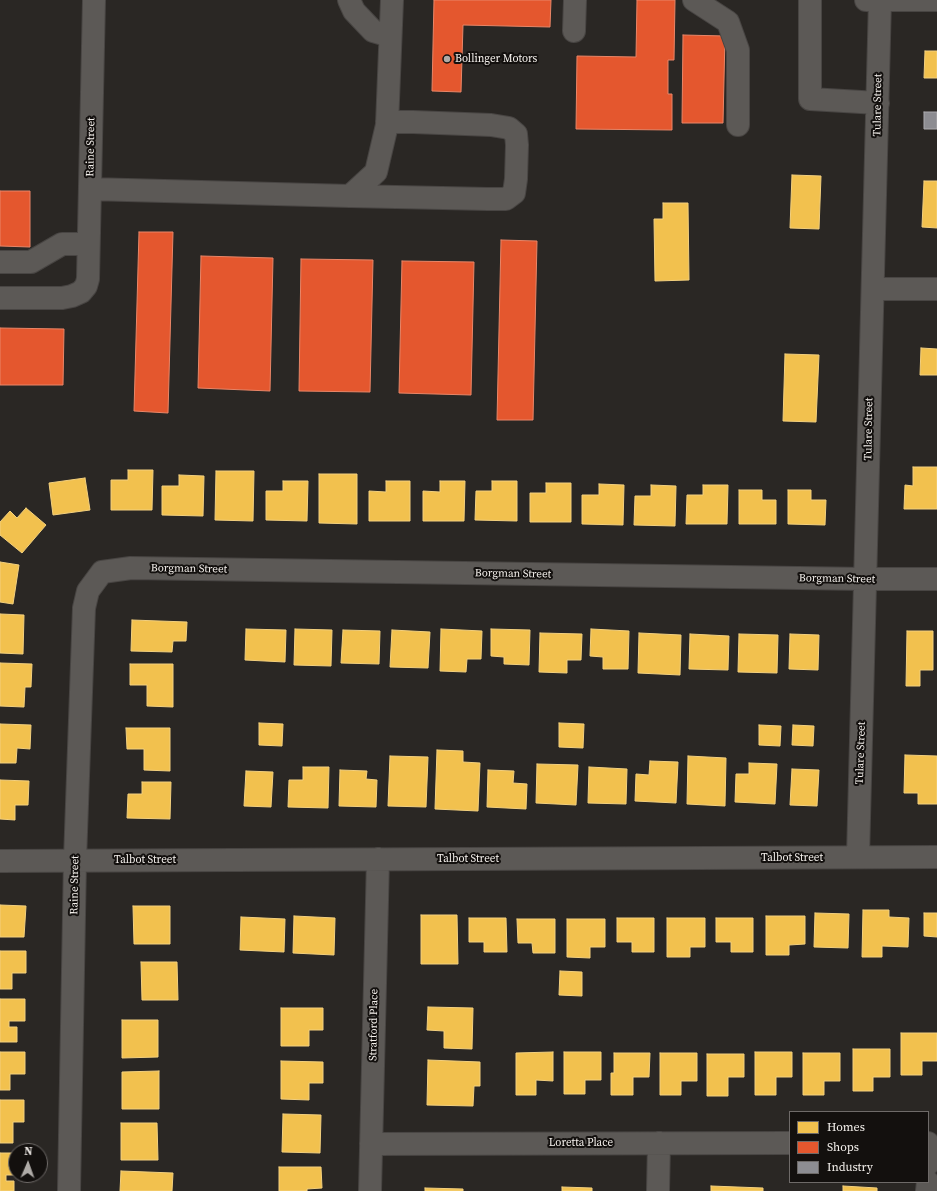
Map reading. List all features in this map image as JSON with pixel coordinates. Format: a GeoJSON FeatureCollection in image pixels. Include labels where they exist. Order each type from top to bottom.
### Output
{"type":"FeatureCollection","features":[{"type":"Feature","properties":{"kind":"street","name":"Raine Street"},"geometry":{"type":"LineString","coordinates":[[0,298],[62,298],[81,292],[86,286],[88,279],[94,0]]}},
{"type":"Feature","properties":{"kind":"street"},"geometry":{"type":"LineString","coordinates":[[349,0],[354,11],[373,31],[390,36]]}},
{"type":"Feature","properties":{"kind":"street"},"geometry":{"type":"LineString","coordinates":[[350,196],[376,172],[387,122],[392,0]]}},
{"type":"Feature","properties":{"kind":"street"},"geometry":{"type":"LineString","coordinates":[[574,31],[575,0]]}},
{"type":"Feature","properties":{"kind":"street"},"geometry":{"type":"LineString","coordinates":[[694,0],[728,22],[738,50],[738,125]]}},
{"type":"Feature","properties":{"kind":"street"},"geometry":{"type":"LineString","coordinates":[[810,0],[810,100],[878,103]]}},
{"type":"Feature","properties":{"kind":"street"},"geometry":{"type":"LineString","coordinates":[[866,0],[937,0]]}},
{"type":"Feature","properties":{"kind":"street","name":"Tulare Street"},"geometry":{"type":"LineString","coordinates":[[858,857],[880,0]]}},
{"type":"Feature","properties":{"kind":"street"},"geometry":{"type":"LineString","coordinates":[[90,189],[506,199],[514,193],[517,145],[516,134],[509,128],[491,125],[387,122]]}},
{"type":"Feature","properties":{"kind":"street"},"geometry":{"type":"LineString","coordinates":[[0,262],[31,262],[62,244],[88,244]]}},
{"type":"Feature","properties":{"kind":"street"},"geometry":{"type":"LineString","coordinates":[[873,289],[937,289]]}},
{"type":"Feature","properties":{"kind":"street","name":"Borgman Street"},"geometry":{"type":"LineString","coordinates":[[95,582],[102,572],[131,568],[937,579]]}},
{"type":"Feature","properties":{"kind":"street","name":"Raine Street"},"geometry":{"type":"LineString","coordinates":[[70,1191],[75,860],[84,608],[88,591],[95,582]]}},
{"type":"Feature","properties":{"kind":"street","name":"Talbot Street"},"geometry":{"type":"LineString","coordinates":[[0,861],[937,857]]}},
{"type":"Feature","properties":{"kind":"street","name":"Stratford Place"},"geometry":{"type":"LineString","coordinates":[[370,1191],[378,860]]}},
{"type":"Feature","properties":{"kind":"street"},"geometry":{"type":"LineString","coordinates":[[658,1191],[659,1143]]}},
{"type":"Feature","properties":{"kind":"street","name":"Loretta Place"},"geometry":{"type":"LineString","coordinates":[[371,1144],[789,1143]]}},
{"type":"Feature","properties":{"kind":"building: Homes"},"geometry":{"type":"Polygon","coordinates":[[[925,51],[937,51],[937,78],[924,78],[925,51]]]}},
{"type":"Feature","properties":{"kind":"building: Homes"},"geometry":{"type":"Polygon","coordinates":[[[792,175],[821,176],[819,229],[790,228],[792,175]]]}},
{"type":"Feature","properties":{"kind":"building: Homes"},"geometry":{"type":"Polygon","coordinates":[[[924,181],[937,181],[937,228],[922,227],[924,181]]]}},
{"type":"Feature","properties":{"kind":"building: Homes"},"geometry":{"type":"Polygon","coordinates":[[[663,203],[688,203],[689,280],[655,281],[654,219],[663,219],[663,203]]]}},
{"type":"Feature","properties":{"kind":"building: Homes"},"geometry":{"type":"Polygon","coordinates":[[[921,348],[937,349],[937,375],[920,375],[921,348]]]}},
{"type":"Feature","properties":{"kind":"building: Homes"},"geometry":{"type":"Polygon","coordinates":[[[785,354],[819,355],[816,422],[783,421],[785,354]]]}},
{"type":"Feature","properties":{"kind":"building: Homes"},"geometry":{"type":"Polygon","coordinates":[[[913,467],[937,467],[937,509],[904,509],[905,485],[913,486],[913,467]]]}},
{"type":"Feature","properties":{"kind":"building: Homes"},"geometry":{"type":"Polygon","coordinates":[[[128,470],[153,470],[152,510],[111,510],[111,480],[128,480],[128,470]]]}},
{"type":"Feature","properties":{"kind":"building: Homes"},"geometry":{"type":"Polygon","coordinates":[[[216,471],[254,471],[253,521],[215,520],[216,471]]]}},
{"type":"Feature","properties":{"kind":"building: Homes"},"geometry":{"type":"Polygon","coordinates":[[[319,474],[357,474],[357,524],[319,523],[319,474]]]}},
{"type":"Feature","properties":{"kind":"building: Homes"},"geometry":{"type":"Polygon","coordinates":[[[179,475],[204,476],[203,516],[162,515],[162,486],[179,486],[179,475]]]}},
{"type":"Feature","properties":{"kind":"building: Homes"},"geometry":{"type":"Polygon","coordinates":[[[85,478],[90,510],[53,515],[49,483],[85,478]]]}},
{"type":"Feature","properties":{"kind":"building: Homes"},"geometry":{"type":"Polygon","coordinates":[[[283,481],[308,481],[307,521],[266,520],[266,491],[283,491],[283,481]]]}},
{"type":"Feature","properties":{"kind":"building: Homes"},"geometry":{"type":"Polygon","coordinates":[[[386,481],[410,481],[410,521],[369,521],[369,491],[386,492],[386,481]]]}},
{"type":"Feature","properties":{"kind":"building: Homes"},"geometry":{"type":"Polygon","coordinates":[[[440,481],[465,481],[464,521],[423,521],[423,491],[440,492],[440,481]]]}},
{"type":"Feature","properties":{"kind":"building: Homes"},"geometry":{"type":"Polygon","coordinates":[[[492,481],[517,481],[517,521],[475,520],[476,491],[492,491],[492,481]]]}},
{"type":"Feature","properties":{"kind":"building: Homes"},"geometry":{"type":"Polygon","coordinates":[[[546,483],[571,483],[571,522],[530,522],[530,493],[546,493],[546,483]]]}},
{"type":"Feature","properties":{"kind":"building: Homes"},"geometry":{"type":"Polygon","coordinates":[[[599,484],[624,485],[623,525],[582,524],[582,495],[599,495],[599,484]]]}},
{"type":"Feature","properties":{"kind":"building: Homes"},"geometry":{"type":"Polygon","coordinates":[[[651,485],[676,486],[675,526],[634,525],[635,496],[651,496],[651,485]]]}},
{"type":"Feature","properties":{"kind":"building: Homes"},"geometry":{"type":"Polygon","coordinates":[[[703,485],[728,485],[727,524],[686,524],[687,495],[703,495],[703,485]]]}},
{"type":"Feature","properties":{"kind":"building: Homes"},"geometry":{"type":"Polygon","coordinates":[[[739,490],[762,490],[762,500],[776,500],[776,524],[739,524],[739,490]]]}},
{"type":"Feature","properties":{"kind":"building: Homes"},"geometry":{"type":"Polygon","coordinates":[[[788,490],[811,490],[811,500],[826,500],[825,525],[788,524],[788,490]]]}},
{"type":"Feature","properties":{"kind":"building: Homes"},"geometry":{"type":"Polygon","coordinates":[[[26,508],[46,525],[22,553],[0,535],[0,522],[10,511],[17,518],[26,508]]]}},
{"type":"Feature","properties":{"kind":"building: Homes"},"geometry":{"type":"Polygon","coordinates":[[[0,562],[19,565],[13,604],[0,602],[0,562]]]}},
{"type":"Feature","properties":{"kind":"building: Homes"},"geometry":{"type":"Polygon","coordinates":[[[0,614],[24,615],[23,654],[0,653],[0,614]]]}},
{"type":"Feature","properties":{"kind":"building: Homes"},"geometry":{"type":"Polygon","coordinates":[[[132,620],[187,622],[186,641],[173,641],[172,652],[131,651],[132,620]]]}},
{"type":"Feature","properties":{"kind":"building: Homes"},"geometry":{"type":"Polygon","coordinates":[[[246,629],[286,630],[285,662],[245,660],[246,629]]]}},
{"type":"Feature","properties":{"kind":"building: Homes"},"geometry":{"type":"Polygon","coordinates":[[[295,629],[332,630],[331,666],[294,665],[295,629]]]}},
{"type":"Feature","properties":{"kind":"building: Homes"},"geometry":{"type":"Polygon","coordinates":[[[441,629],[482,631],[481,659],[467,659],[466,672],[440,671],[441,629]]]}},
{"type":"Feature","properties":{"kind":"building: Homes"},"geometry":{"type":"Polygon","coordinates":[[[491,629],[530,630],[529,665],[504,664],[504,657],[491,656],[491,629]]]}},
{"type":"Feature","properties":{"kind":"building: Homes"},"geometry":{"type":"Polygon","coordinates":[[[591,629],[629,631],[628,669],[603,669],[603,657],[590,656],[591,629]]]}},
{"type":"Feature","properties":{"kind":"building: Homes"},"geometry":{"type":"Polygon","coordinates":[[[343,630],[380,631],[379,664],[341,663],[343,630]]]}},
{"type":"Feature","properties":{"kind":"building: Homes"},"geometry":{"type":"Polygon","coordinates":[[[392,630],[430,632],[428,668],[390,667],[392,630]]]}},
{"type":"Feature","properties":{"kind":"building: Homes"},"geometry":{"type":"Polygon","coordinates":[[[907,631],[933,631],[933,670],[920,670],[920,686],[906,686],[907,631]]]}},
{"type":"Feature","properties":{"kind":"building: Homes"},"geometry":{"type":"Polygon","coordinates":[[[540,633],[582,634],[581,660],[567,660],[567,673],[539,672],[540,633]]]}},
{"type":"Feature","properties":{"kind":"building: Homes"},"geometry":{"type":"Polygon","coordinates":[[[639,633],[681,635],[680,675],[638,673],[639,633]]]}},
{"type":"Feature","properties":{"kind":"building: Homes"},"geometry":{"type":"Polygon","coordinates":[[[690,634],[729,636],[728,670],[689,669],[690,634]]]}},
{"type":"Feature","properties":{"kind":"building: Homes"},"geometry":{"type":"Polygon","coordinates":[[[739,634],[778,635],[777,673],[738,672],[739,634]]]}},
{"type":"Feature","properties":{"kind":"building: Homes"},"geometry":{"type":"Polygon","coordinates":[[[790,634],[819,635],[818,670],[789,669],[790,634]]]}},
{"type":"Feature","properties":{"kind":"building: Homes"},"geometry":{"type":"Polygon","coordinates":[[[0,663],[32,664],[31,687],[25,687],[24,707],[0,706],[0,663]]]}},
{"type":"Feature","properties":{"kind":"building: Homes"},"geometry":{"type":"Polygon","coordinates":[[[130,664],[173,664],[173,707],[147,706],[147,685],[130,685],[130,664]]]}},
{"type":"Feature","properties":{"kind":"building: Homes"},"geometry":{"type":"Polygon","coordinates":[[[259,723],[283,724],[282,746],[259,745],[259,723]]]}},
{"type":"Feature","properties":{"kind":"building: Homes"},"geometry":{"type":"Polygon","coordinates":[[[559,723],[584,724],[583,748],[559,747],[559,723]]]}},
{"type":"Feature","properties":{"kind":"building: Homes"},"geometry":{"type":"Polygon","coordinates":[[[0,724],[31,725],[30,749],[17,748],[16,763],[0,763],[0,724]]]}},
{"type":"Feature","properties":{"kind":"building: Homes"},"geometry":{"type":"Polygon","coordinates":[[[759,725],[781,726],[780,746],[759,745],[759,725]]]}},
{"type":"Feature","properties":{"kind":"building: Homes"},"geometry":{"type":"Polygon","coordinates":[[[793,725],[814,726],[813,746],[792,745],[793,725]]]}},
{"type":"Feature","properties":{"kind":"building: Homes"},"geometry":{"type":"Polygon","coordinates":[[[126,728],[170,728],[170,771],[144,770],[144,749],[127,749],[126,728]]]}},
{"type":"Feature","properties":{"kind":"building: Homes"},"geometry":{"type":"Polygon","coordinates":[[[437,750],[463,751],[463,762],[480,763],[478,811],[435,809],[437,750]]]}},
{"type":"Feature","properties":{"kind":"building: Homes"},"geometry":{"type":"Polygon","coordinates":[[[905,755],[937,756],[937,804],[918,804],[918,793],[904,793],[905,755]]]}},
{"type":"Feature","properties":{"kind":"building: Homes"},"geometry":{"type":"Polygon","coordinates":[[[390,756],[428,757],[426,807],[388,806],[390,756]]]}},
{"type":"Feature","properties":{"kind":"building: Homes"},"geometry":{"type":"Polygon","coordinates":[[[688,756],[726,758],[725,806],[687,804],[688,756]]]}},
{"type":"Feature","properties":{"kind":"building: Homes"},"geometry":{"type":"Polygon","coordinates":[[[650,761],[678,762],[676,803],[635,801],[636,774],[649,775],[650,761]]]}},
{"type":"Feature","properties":{"kind":"building: Homes"},"geometry":{"type":"Polygon","coordinates":[[[749,763],[777,764],[775,804],[735,802],[736,774],[749,774],[749,763]]]}},
{"type":"Feature","properties":{"kind":"building: Homes"},"geometry":{"type":"Polygon","coordinates":[[[537,764],[578,765],[576,805],[536,803],[537,764]]]}},
{"type":"Feature","properties":{"kind":"building: Homes"},"geometry":{"type":"Polygon","coordinates":[[[303,767],[329,767],[328,808],[288,807],[289,780],[303,780],[303,767]]]}},
{"type":"Feature","properties":{"kind":"building: Homes"},"geometry":{"type":"Polygon","coordinates":[[[589,767],[627,769],[626,804],[588,803],[589,767]]]}},
{"type":"Feature","properties":{"kind":"building: Homes"},"geometry":{"type":"Polygon","coordinates":[[[792,769],[819,770],[817,806],[790,805],[792,769]]]}},
{"type":"Feature","properties":{"kind":"building: Homes"},"geometry":{"type":"Polygon","coordinates":[[[340,770],[367,771],[366,779],[377,780],[376,807],[339,806],[340,770]]]}},
{"type":"Feature","properties":{"kind":"building: Homes"},"geometry":{"type":"Polygon","coordinates":[[[488,770],[514,771],[513,783],[527,784],[526,809],[487,807],[488,770]]]}},
{"type":"Feature","properties":{"kind":"building: Homes"},"geometry":{"type":"Polygon","coordinates":[[[246,771],[273,772],[271,807],[244,806],[246,771]]]}},
{"type":"Feature","properties":{"kind":"building: Homes"},"geometry":{"type":"Polygon","coordinates":[[[0,780],[29,781],[28,805],[15,805],[15,820],[0,819],[0,780]]]}},
{"type":"Feature","properties":{"kind":"building: Homes"},"geometry":{"type":"Polygon","coordinates":[[[142,782],[171,782],[170,819],[127,818],[128,794],[142,794],[142,782]]]}},
{"type":"Feature","properties":{"kind":"building: Homes"},"geometry":{"type":"Polygon","coordinates":[[[0,905],[26,906],[24,937],[0,937],[0,905]]]}},
{"type":"Feature","properties":{"kind":"building: Homes"},"geometry":{"type":"Polygon","coordinates":[[[133,906],[170,906],[170,944],[134,944],[133,906]]]}},
{"type":"Feature","properties":{"kind":"building: Homes"},"geometry":{"type":"Polygon","coordinates":[[[863,910],[889,910],[889,917],[909,918],[908,947],[882,946],[882,957],[862,957],[863,910]]]}},
{"type":"Feature","properties":{"kind":"building: Homes"},"geometry":{"type":"Polygon","coordinates":[[[815,913],[849,914],[848,948],[814,947],[815,913]]]}},
{"type":"Feature","properties":{"kind":"building: Homes"},"geometry":{"type":"Polygon","coordinates":[[[924,913],[937,913],[937,937],[924,936],[924,913]]]}},
{"type":"Feature","properties":{"kind":"building: Homes"},"geometry":{"type":"Polygon","coordinates":[[[421,915],[457,915],[458,964],[421,964],[421,915]]]}},
{"type":"Feature","properties":{"kind":"building: Homes"},"geometry":{"type":"Polygon","coordinates":[[[294,916],[335,918],[334,955],[293,953],[294,916]]]}},
{"type":"Feature","properties":{"kind":"building: Homes"},"geometry":{"type":"Polygon","coordinates":[[[766,916],[805,916],[805,944],[789,945],[789,955],[766,955],[766,916]]]}},
{"type":"Feature","properties":{"kind":"building: Homes"},"geometry":{"type":"Polygon","coordinates":[[[241,917],[285,919],[284,952],[240,950],[241,917]]]}},
{"type":"Feature","properties":{"kind":"building: Homes"},"geometry":{"type":"Polygon","coordinates":[[[469,918],[506,918],[507,952],[484,952],[484,942],[469,942],[469,918]]]}},
{"type":"Feature","properties":{"kind":"building: Homes"},"geometry":{"type":"Polygon","coordinates":[[[617,918],[654,918],[654,952],[632,952],[632,942],[617,942],[617,918]]]}},
{"type":"Feature","properties":{"kind":"building: Homes"},"geometry":{"type":"Polygon","coordinates":[[[667,918],[705,918],[705,947],[690,947],[690,957],[667,957],[667,918]]]}},
{"type":"Feature","properties":{"kind":"building: Homes"},"geometry":{"type":"Polygon","coordinates":[[[716,918],[753,918],[753,952],[731,952],[731,942],[716,942],[716,918]]]}},
{"type":"Feature","properties":{"kind":"building: Homes"},"geometry":{"type":"Polygon","coordinates":[[[517,919],[555,919],[555,953],[533,953],[532,943],[518,943],[517,919]]]}},
{"type":"Feature","properties":{"kind":"building: Homes"},"geometry":{"type":"Polygon","coordinates":[[[567,919],[605,919],[605,947],[590,947],[590,958],[567,957],[567,919]]]}},
{"type":"Feature","properties":{"kind":"building: Homes"},"geometry":{"type":"Polygon","coordinates":[[[0,951],[26,951],[26,973],[12,973],[12,989],[0,989],[0,951]]]}},
{"type":"Feature","properties":{"kind":"building: Homes"},"geometry":{"type":"Polygon","coordinates":[[[141,962],[177,962],[178,1000],[142,1000],[141,962]]]}},
{"type":"Feature","properties":{"kind":"building: Homes"},"geometry":{"type":"Polygon","coordinates":[[[560,971],[582,972],[582,996],[559,995],[560,971]]]}},
{"type":"Feature","properties":{"kind":"building: Homes"},"geometry":{"type":"Polygon","coordinates":[[[0,999],[25,999],[25,1021],[9,1021],[9,1027],[17,1027],[17,1042],[0,1042],[0,999]]]}},
{"type":"Feature","properties":{"kind":"building: Homes"},"geometry":{"type":"Polygon","coordinates":[[[428,1007],[473,1008],[472,1049],[444,1048],[444,1031],[427,1030],[428,1007]]]}},
{"type":"Feature","properties":{"kind":"building: Homes"},"geometry":{"type":"Polygon","coordinates":[[[281,1008],[323,1008],[323,1030],[309,1030],[309,1046],[281,1046],[281,1008]]]}},
{"type":"Feature","properties":{"kind":"building: Homes"},"geometry":{"type":"Polygon","coordinates":[[[122,1020],[158,1020],[158,1057],[122,1058],[122,1020]]]}},
{"type":"Feature","properties":{"kind":"building: Homes"},"geometry":{"type":"Polygon","coordinates":[[[901,1033],[937,1033],[937,1061],[922,1061],[922,1075],[901,1075],[901,1033]]]}},
{"type":"Feature","properties":{"kind":"building: Homes"},"geometry":{"type":"Polygon","coordinates":[[[853,1049],[890,1049],[890,1077],[873,1077],[873,1091],[853,1091],[853,1049]]]}},
{"type":"Feature","properties":{"kind":"building: Homes"},"geometry":{"type":"Polygon","coordinates":[[[0,1052],[25,1052],[25,1074],[10,1074],[10,1090],[0,1090],[0,1052]]]}},
{"type":"Feature","properties":{"kind":"building: Homes"},"geometry":{"type":"Polygon","coordinates":[[[553,1052],[553,1081],[536,1080],[536,1095],[516,1095],[516,1053],[553,1052]]]}},
{"type":"Feature","properties":{"kind":"building: Homes"},"geometry":{"type":"Polygon","coordinates":[[[564,1052],[601,1052],[601,1080],[585,1080],[585,1094],[564,1094],[564,1052]]]}},
{"type":"Feature","properties":{"kind":"building: Homes"},"geometry":{"type":"Polygon","coordinates":[[[755,1052],[792,1052],[792,1077],[776,1077],[776,1095],[755,1095],[755,1052]]]}},
{"type":"Feature","properties":{"kind":"building: Homes"},"geometry":{"type":"Polygon","coordinates":[[[614,1053],[650,1053],[649,1077],[633,1077],[633,1095],[611,1095],[611,1073],[614,1073],[614,1053]]]}},
{"type":"Feature","properties":{"kind":"building: Homes"},"geometry":{"type":"Polygon","coordinates":[[[660,1053],[697,1053],[697,1081],[681,1081],[681,1095],[660,1095],[660,1053]]]}},
{"type":"Feature","properties":{"kind":"building: Homes"},"geometry":{"type":"Polygon","coordinates":[[[803,1053],[840,1053],[840,1081],[824,1081],[824,1095],[803,1095],[803,1053]]]}},
{"type":"Feature","properties":{"kind":"building: Homes"},"geometry":{"type":"Polygon","coordinates":[[[707,1054],[744,1054],[744,1077],[728,1077],[728,1096],[707,1096],[707,1054]]]}},
{"type":"Feature","properties":{"kind":"building: Homes"},"geometry":{"type":"Polygon","coordinates":[[[428,1060],[480,1062],[480,1086],[474,1086],[473,1106],[427,1105],[428,1060]]]}},
{"type":"Feature","properties":{"kind":"building: Homes"},"geometry":{"type":"Polygon","coordinates":[[[281,1061],[323,1062],[323,1083],[309,1083],[309,1100],[281,1099],[281,1061]]]}},
{"type":"Feature","properties":{"kind":"building: Homes"},"geometry":{"type":"Polygon","coordinates":[[[159,1071],[159,1109],[122,1109],[122,1072],[159,1071]]]}},
{"type":"Feature","properties":{"kind":"building: Homes"},"geometry":{"type":"Polygon","coordinates":[[[0,1100],[24,1100],[24,1122],[13,1122],[13,1143],[0,1143],[0,1100]]]}},
{"type":"Feature","properties":{"kind":"building: Homes"},"geometry":{"type":"Polygon","coordinates":[[[283,1114],[321,1115],[320,1153],[282,1152],[283,1114]]]}},
{"type":"Feature","properties":{"kind":"building: Homes"},"geometry":{"type":"Polygon","coordinates":[[[121,1123],[157,1123],[158,1160],[121,1160],[121,1123]]]}},
{"type":"Feature","properties":{"kind":"building: Homes"},"geometry":{"type":"Polygon","coordinates":[[[0,1153],[8,1153],[8,1175],[6,1175],[6,1181],[8,1181],[8,1183],[14,1183],[14,1191],[0,1191],[0,1153]]]}},
{"type":"Feature","properties":{"kind":"building: Homes"},"geometry":{"type":"Polygon","coordinates":[[[279,1167],[321,1167],[322,1188],[307,1189],[307,1191],[279,1191],[279,1167]]]}},
{"type":"Feature","properties":{"kind":"building: Homes"},"geometry":{"type":"Polygon","coordinates":[[[121,1171],[173,1173],[172,1191],[120,1191],[121,1171]]]}},
{"type":"Feature","properties":{"kind":"building: Homes"},"geometry":{"type":"Polygon","coordinates":[[[711,1186],[763,1188],[763,1191],[711,1191],[711,1186]]]}},
{"type":"Feature","properties":{"kind":"building: Homes"},"geometry":{"type":"Polygon","coordinates":[[[843,1186],[877,1188],[877,1191],[843,1191],[843,1186]]]}},
{"type":"Feature","properties":{"kind":"building: Homes"},"geometry":{"type":"Polygon","coordinates":[[[562,1187],[592,1188],[592,1191],[562,1191],[562,1187]]]}},
{"type":"Feature","properties":{"kind":"building: Homes"},"geometry":{"type":"Polygon","coordinates":[[[425,1188],[463,1189],[463,1191],[425,1191],[425,1188]]]}},
{"type":"Feature","properties":{"kind":"building: Shops","name":"Bollinger Motors"},"geometry":{"type":"Polygon","coordinates":[[[434,0],[551,0],[550,27],[463,25],[461,92],[432,91],[434,0]]]}},
{"type":"Feature","properties":{"kind":"building: Shops"},"geometry":{"type":"Polygon","coordinates":[[[637,0],[675,0],[674,60],[668,60],[668,94],[672,94],[672,130],[576,129],[577,56],[636,57],[637,0]]]}},
{"type":"Feature","properties":{"kind":"building: Shops"},"geometry":{"type":"Polygon","coordinates":[[[683,35],[725,36],[723,123],[682,123],[683,35]]]}},
{"type":"Feature","properties":{"kind":"building: Shops"},"geometry":{"type":"Polygon","coordinates":[[[0,191],[30,191],[30,247],[0,246],[0,191]]]}},
{"type":"Feature","properties":{"kind":"building: Shops"},"geometry":{"type":"Polygon","coordinates":[[[139,232],[173,232],[168,413],[134,411],[139,232]]]}},
{"type":"Feature","properties":{"kind":"building: Shops"},"geometry":{"type":"Polygon","coordinates":[[[501,240],[537,241],[533,420],[497,420],[501,240]]]}},
{"type":"Feature","properties":{"kind":"building: Shops"},"geometry":{"type":"Polygon","coordinates":[[[201,256],[273,258],[270,391],[198,388],[201,256]]]}},
{"type":"Feature","properties":{"kind":"building: Shops"},"geometry":{"type":"Polygon","coordinates":[[[301,259],[373,260],[370,392],[299,391],[301,259]]]}},
{"type":"Feature","properties":{"kind":"building: Shops"},"geometry":{"type":"Polygon","coordinates":[[[402,261],[474,262],[471,395],[399,393],[402,261]]]}},
{"type":"Feature","properties":{"kind":"building: Shops"},"geometry":{"type":"Polygon","coordinates":[[[0,328],[64,329],[63,385],[0,385],[0,328]]]}},
{"type":"Feature","properties":{"kind":"building: Industry"},"geometry":{"type":"Polygon","coordinates":[[[924,112],[937,112],[937,129],[924,129],[924,112]]]}},
{"type":"Feature","properties":{"kind":"place","name":"Bollinger Motors"},"geometry":{"type":"Point","coordinates":[447,59]}}]}
